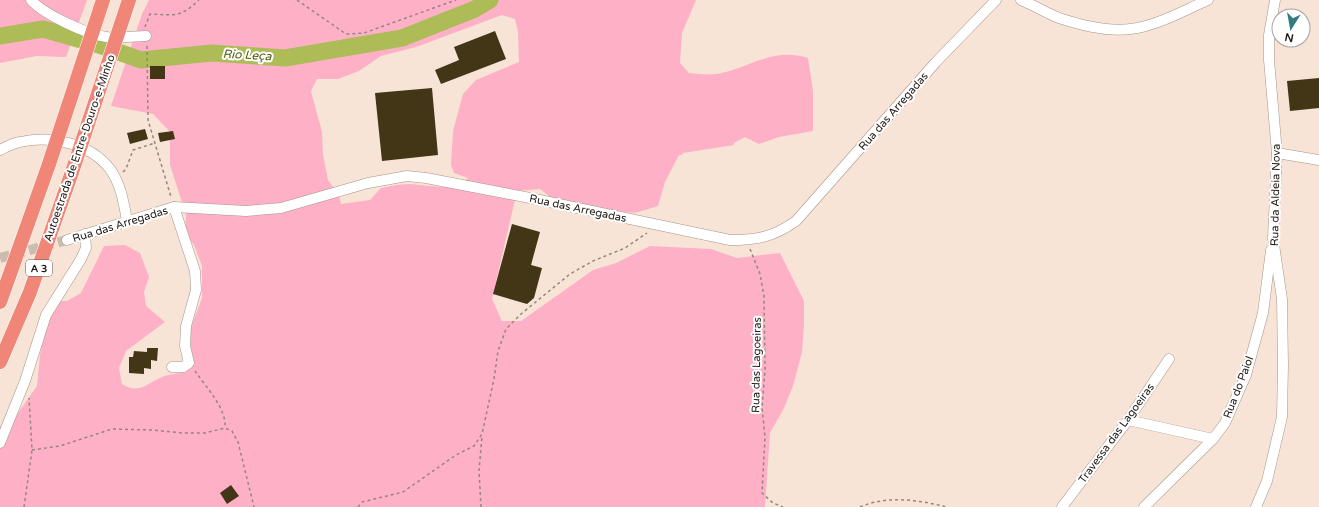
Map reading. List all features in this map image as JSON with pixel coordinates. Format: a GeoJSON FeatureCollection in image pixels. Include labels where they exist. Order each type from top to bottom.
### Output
{"type":"FeatureCollection","features":[{"type":"Feature","properties":{"kind":"highway","name":"Autoestrada de Entre-Douro-e-Minho"},"geometry":{"type":"LineString","coordinates":[[0,302],[49,164],[103,0]]}},
{"type":"Feature","properties":{"kind":"highway","name":"Autoestrada de Entre-Douro-e-Minho"},"geometry":{"type":"LineString","coordinates":[[0,362],[30,292],[72,172],[129,0]]}},
{"type":"Feature","properties":{"kind":"street"},"geometry":{"type":"LineString","coordinates":[[30,0],[37,7],[67,23],[106,37],[146,36]]}},
{"type":"Feature","properties":{"kind":"street","name":"Rua das Arregadas"},"geometry":{"type":"LineString","coordinates":[[67,240],[174,207],[246,211],[281,208],[368,183],[407,176],[426,178],[530,198],[652,225],[730,240],[762,238],[780,232],[796,221],[936,62],[996,0]]}},
{"type":"Feature","properties":{"kind":"street"},"geometry":{"type":"LineString","coordinates":[[1021,0],[1057,17],[1085,25],[1107,29],[1136,28],[1161,21],[1208,0]]}},
{"type":"Feature","properties":{"kind":"street","name":"Rua da Aldeia Nova"},"geometry":{"type":"LineString","coordinates":[[1256,507],[1267,481],[1282,418],[1282,299],[1273,238],[1277,153],[1269,60],[1269,35],[1275,0]]}},
{"type":"Feature","properties":{"kind":"street"},"geometry":{"type":"LineString","coordinates":[[0,150],[18,142],[40,139],[71,143],[97,156],[110,169],[116,180],[121,191],[128,222]]}},
{"type":"Feature","properties":{"kind":"street"},"geometry":{"type":"LineString","coordinates":[[1277,153],[1319,160]]}},
{"type":"Feature","properties":{"kind":"street"},"geometry":{"type":"LineString","coordinates":[[172,367],[184,367],[189,363],[185,346],[186,326],[196,290],[195,271],[174,207]]}},
{"type":"Feature","properties":{"kind":"street"},"geometry":{"type":"LineString","coordinates":[[0,443],[25,381],[46,315],[81,259],[86,248],[85,234]]}},
{"type":"Feature","properties":{"kind":"street","name":"Rua do Paiol"},"geometry":{"type":"LineString","coordinates":[[1144,507],[1213,439],[1225,422],[1246,375],[1263,313],[1273,238]]}},
{"type":"Feature","properties":{"kind":"street","name":"Travessa das Lagoeiras"},"geometry":{"type":"LineString","coordinates":[[1062,507],[1128,420],[1168,359]]}},
{"type":"Feature","properties":{"kind":"street"},"geometry":{"type":"LineString","coordinates":[[1128,420],[1213,439]]}},
{"type":"Feature","properties":{"kind":"path"},"geometry":{"type":"LineString","coordinates":[[174,207],[148,120],[148,49],[145,24],[150,14],[170,15],[186,13],[199,0]]}},
{"type":"Feature","properties":{"kind":"path"},"geometry":{"type":"LineString","coordinates":[[297,0],[346,34],[364,33],[456,0]]}},
{"type":"Feature","properties":{"kind":"path"},"geometry":{"type":"LineString","coordinates":[[116,180],[126,169],[133,150],[155,143]]}},
{"type":"Feature","properties":{"kind":"path"},"geometry":{"type":"LineString","coordinates":[[481,507],[479,471],[482,434],[494,379],[498,351],[506,329],[521,314],[570,274],[625,248],[648,233],[652,225]]}},
{"type":"Feature","properties":{"kind":"path","name":"Rua das Lagoeiras"},"geometry":{"type":"LineString","coordinates":[[746,240],[760,274],[764,296],[765,370],[762,407],[766,436],[762,493],[773,503],[783,507]]}},
{"type":"Feature","properties":{"kind":"path"},"geometry":{"type":"LineString","coordinates":[[189,363],[226,420],[224,428]]}},
{"type":"Feature","properties":{"kind":"path"},"geometry":{"type":"LineString","coordinates":[[24,507],[32,450],[29,395]]}},
{"type":"Feature","properties":{"kind":"path"},"geometry":{"type":"LineString","coordinates":[[32,450],[60,446],[112,429],[152,430],[183,433],[205,432],[224,428],[232,431],[238,442],[254,507]]}},
{"type":"Feature","properties":{"kind":"path"},"geometry":{"type":"LineString","coordinates":[[358,507],[362,502],[403,492],[456,455],[474,446],[482,434]]}},
{"type":"Feature","properties":{"kind":"path"},"geometry":{"type":"LineString","coordinates":[[860,507],[881,500],[907,500],[947,507]]}},
{"type":"Feature","properties":{"kind":"shaded area"},"geometry":{"type":"Polygon","coordinates":[[[0,0],[87,0],[66,57],[37,56],[0,63],[0,0]]]}},
{"type":"Feature","properties":{"kind":"shaded area"},"geometry":{"type":"Polygon","coordinates":[[[149,0],[696,0],[682,33],[680,63],[689,73],[717,74],[761,60],[783,55],[795,55],[808,58],[813,91],[813,131],[779,137],[759,144],[745,137],[734,143],[734,145],[683,153],[682,155],[679,155],[665,182],[658,206],[635,213],[583,207],[554,200],[540,189],[517,191],[492,299],[502,321],[521,321],[593,270],[616,263],[650,246],[711,249],[737,258],[780,253],[804,301],[804,324],[802,352],[793,386],[784,408],[770,433],[765,507],[0,507],[0,427],[18,413],[37,386],[40,355],[50,301],[67,301],[81,293],[104,246],[125,245],[140,253],[149,277],[144,292],[146,306],[165,322],[126,351],[119,368],[122,384],[128,387],[139,388],[164,376],[186,372],[191,357],[190,330],[202,298],[202,266],[194,245],[185,233],[186,215],[170,165],[170,132],[153,114],[111,106],[142,14],[149,0]],[[502,15],[416,47],[381,56],[359,71],[338,79],[317,79],[311,91],[322,132],[323,155],[328,180],[339,195],[341,204],[370,200],[381,188],[410,184],[458,187],[468,178],[454,173],[451,165],[453,131],[463,94],[476,80],[519,62],[518,32],[515,19],[502,15]]]}},
{"type":"Feature","properties":{"kind":"building"},"geometry":{"type":"Polygon","coordinates":[[[495,31],[506,59],[441,84],[435,70],[459,60],[454,47],[495,31]]]}},
{"type":"Feature","properties":{"kind":"building"},"geometry":{"type":"Polygon","coordinates":[[[150,66],[165,66],[165,79],[150,79],[150,66]]]}},
{"type":"Feature","properties":{"kind":"building"},"geometry":{"type":"Polygon","coordinates":[[[1319,78],[1319,108],[1290,111],[1287,81],[1319,78]]]}},
{"type":"Feature","properties":{"kind":"building"},"geometry":{"type":"Polygon","coordinates":[[[432,88],[438,155],[382,161],[375,93],[432,88]]]}},
{"type":"Feature","properties":{"kind":"building"},"geometry":{"type":"Polygon","coordinates":[[[145,129],[148,139],[130,144],[127,133],[145,129]]]}},
{"type":"Feature","properties":{"kind":"building"},"geometry":{"type":"Polygon","coordinates":[[[173,131],[175,139],[160,142],[158,133],[173,131]]]}},
{"type":"Feature","properties":{"kind":"building"},"geometry":{"type":"Polygon","coordinates":[[[512,224],[540,232],[531,265],[542,268],[534,298],[527,304],[493,294],[512,224]]]}},
{"type":"Feature","properties":{"kind":"building"},"geometry":{"type":"Polygon","coordinates":[[[147,348],[158,348],[157,361],[151,360],[151,369],[144,368],[144,374],[129,373],[129,357],[133,357],[134,351],[147,352],[147,348]]]}},
{"type":"Feature","properties":{"kind":"building"},"geometry":{"type":"Polygon","coordinates":[[[231,485],[239,496],[227,504],[220,493],[231,485]]]}},
{"type":"Feature","properties":{"kind":"waterway","name":"Rio Leça"},"geometry":{"type":"LineString","coordinates":[[0,36],[43,29],[99,45],[141,60],[212,53],[285,58],[402,38],[475,9],[490,0]]}},
{"type":"Feature","properties":{"kind":"tunnel"},"geometry":{"type":"LineString","coordinates":[[0,258],[67,240]]}}]}
